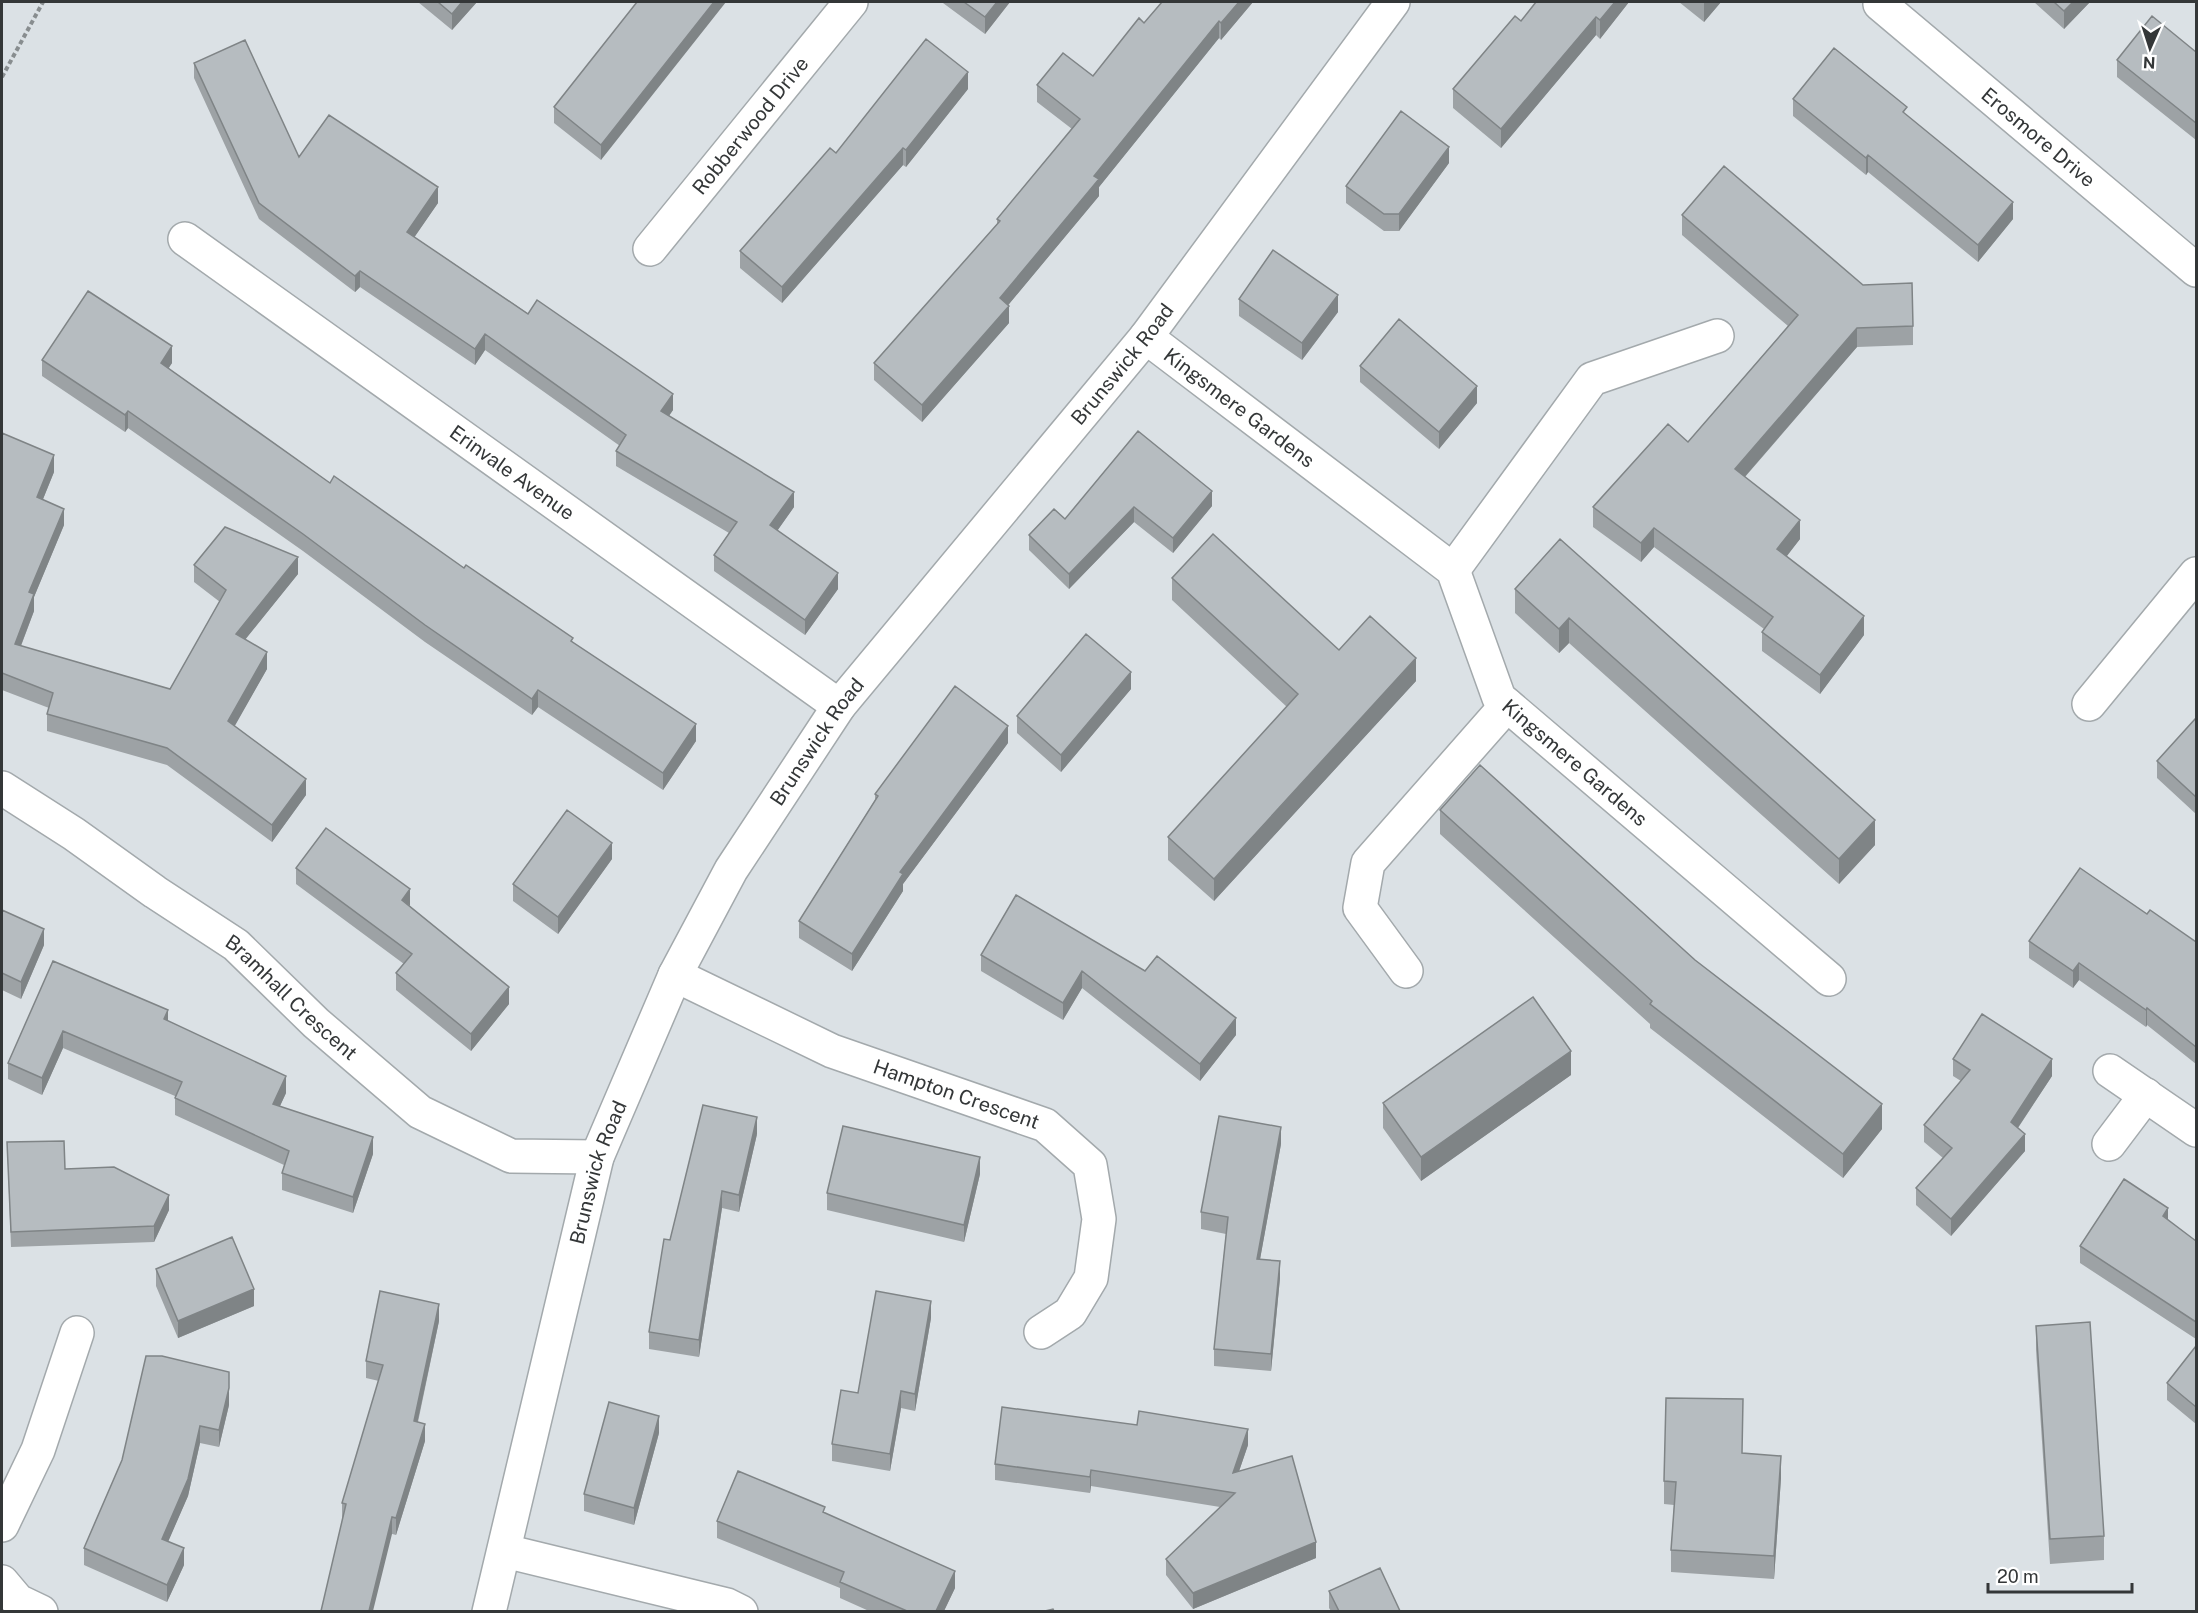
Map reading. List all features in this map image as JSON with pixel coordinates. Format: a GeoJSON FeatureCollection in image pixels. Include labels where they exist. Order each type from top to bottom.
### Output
{"type":"FeatureCollection","features":[{"type":"Feature","properties":{"kind":"street","name":"Robberwood Drive"},"geometry":{"type":"LineString","coordinates":[[650,249],[851,2]]}},
{"type":"Feature","properties":{"kind":"street","name":"Brunswick Road"},"geometry":{"type":"LineString","coordinates":[[489,1611],[597,1157],[675,975],[731,870],[839,706],[1146,337],[1394,2]]}},
{"type":"Feature","properties":{"kind":"street","name":"Erosmore Drive"},"geometry":{"type":"LineString","coordinates":[[1880,4],[2196,270]]}},
{"type":"Feature","properties":{"kind":"street","name":"Erinvale Avenue"},"geometry":{"type":"LineString","coordinates":[[185,239],[839,706]]}},
{"type":"Feature","properties":{"kind":"street"},"geometry":{"type":"LineString","coordinates":[[1454,570],[1592,379],[1717,336]]}},
{"type":"Feature","properties":{"kind":"street","name":"Kingsmere Gardens"},"geometry":{"type":"LineString","coordinates":[[1146,337],[1454,570],[1499,698],[1829,979]]}},
{"type":"Feature","properties":{"kind":"street"},"geometry":{"type":"LineString","coordinates":[[2089,704],[2196,574]]}},
{"type":"Feature","properties":{"kind":"street"},"geometry":{"type":"LineString","coordinates":[[1406,971],[1360,908],[1368,863],[1507,705]]}},
{"type":"Feature","properties":{"kind":"street","name":"Bramhall Crescent"},"geometry":{"type":"LineString","coordinates":[[2,788],[74,834],[155,892],[236,945],[316,1023],[420,1112],[511,1156],[597,1157]]}},
{"type":"Feature","properties":{"kind":"street","name":"Hampton Crescent"},"geometry":{"type":"LineString","coordinates":[[675,975],[832,1052],[1045,1125],[1090,1165],[1099,1219],[1091,1278],[1070,1313],[1041,1332]]}},
{"type":"Feature","properties":{"kind":"street"},"geometry":{"type":"LineString","coordinates":[[2110,1071],[2196,1130]]}},
{"type":"Feature","properties":{"kind":"street"},"geometry":{"type":"LineString","coordinates":[[2109,1144],[2146,1095]]}},
{"type":"Feature","properties":{"kind":"street"},"geometry":{"type":"LineString","coordinates":[[2,1525],[38,1450],[77,1333]]}},
{"type":"Feature","properties":{"kind":"street"},"geometry":{"type":"LineString","coordinates":[[505,1551],[727,1605],[741,1611]]}},
{"type":"Feature","properties":{"kind":"path"},"geometry":{"type":"LineString","coordinates":[[2,77],[44,2]]}},
{"type":"Feature","properties":{"kind":"building"},"geometry":{"type":"Polygon","coordinates":[[[438,2],[462,2],[452,14],[438,2]]]}},
{"type":"Feature","properties":{"kind":"building"},"geometry":{"type":"Polygon","coordinates":[[[637,2],[714,2],[601,145],[554,107],[637,2]]]}},
{"type":"Feature","properties":{"kind":"building"},"geometry":{"type":"Polygon","coordinates":[[[964,2],[997,2],[985,17],[964,2]]]}},
{"type":"Feature","properties":{"kind":"building"},"geometry":{"type":"Polygon","coordinates":[[[1162,2],[1239,2],[1221,23],[1219,21],[1094,176],[1099,179],[1000,298],[1009,306],[922,405],[874,363],[1000,221],[997,219],[1080,119],[1037,85],[1063,53],[1093,76],[1139,18],[1144,23],[1162,2]]]}},
{"type":"Feature","properties":{"kind":"building"},"geometry":{"type":"Polygon","coordinates":[[[1536,2],[1615,2],[1600,20],[1596,17],[1501,129],[1453,89],[1515,16],[1521,21],[1536,2]]]}},
{"type":"Feature","properties":{"kind":"building"},"geometry":{"type":"Polygon","coordinates":[[[2054,2],[2073,2],[2064,11],[2054,2]]]}},
{"type":"Feature","properties":{"kind":"building"},"geometry":{"type":"Polygon","coordinates":[[[2152,16],[2196,52],[2196,123],[2117,60],[2152,16]]]}},
{"type":"Feature","properties":{"kind":"building"},"geometry":{"type":"Polygon","coordinates":[[[926,39],[968,72],[906,150],[903,148],[782,287],[740,251],[830,148],[836,153],[926,39]]]}},
{"type":"Feature","properties":{"kind":"building"},"geometry":{"type":"Polygon","coordinates":[[[245,40],[299,157],[329,115],[438,187],[407,232],[528,314],[537,300],[673,394],[661,411],[794,492],[770,525],[838,573],[805,620],[714,555],[737,522],[616,451],[626,435],[485,334],[475,349],[360,271],[355,276],[259,203],[194,63],[245,40]]]}},
{"type":"Feature","properties":{"kind":"building"},"geometry":{"type":"Polygon","coordinates":[[[1834,48],[1907,107],[1903,112],[2013,202],[1978,245],[1868,155],[1866,158],[1793,99],[1834,48]]]}},
{"type":"Feature","properties":{"kind":"building"},"geometry":{"type":"Polygon","coordinates":[[[1401,111],[1449,147],[1399,214],[1384,214],[1346,186],[1401,111]]]}},
{"type":"Feature","properties":{"kind":"building"},"geometry":{"type":"Polygon","coordinates":[[[1724,166],[1863,285],[1912,283],[1913,326],[1857,328],[1735,469],[1800,520],[1777,549],[1864,616],[1820,675],[1762,632],[1773,617],[1654,528],[1641,543],[1593,507],[1668,424],[1688,442],[1798,315],[1682,215],[1724,166]]]}},
{"type":"Feature","properties":{"kind":"building"},"geometry":{"type":"Polygon","coordinates":[[[1273,250],[1338,295],[1302,343],[1239,299],[1273,250]]]}},
{"type":"Feature","properties":{"kind":"building"},"geometry":{"type":"Polygon","coordinates":[[[88,291],[172,346],[161,363],[330,483],[334,476],[464,568],[466,565],[573,638],[571,641],[696,724],[663,773],[538,690],[532,699],[425,625],[303,534],[128,411],[125,415],[42,360],[88,291]]]}},
{"type":"Feature","properties":{"kind":"building"},"geometry":{"type":"Polygon","coordinates":[[[1399,319],[1477,386],[1439,432],[1360,366],[1399,319]]]}},
{"type":"Feature","properties":{"kind":"building"},"geometry":{"type":"Polygon","coordinates":[[[1138,431],[1212,491],[1173,538],[1134,507],[1069,574],[1029,535],[1054,509],[1065,519],[1138,431]]]}},
{"type":"Feature","properties":{"kind":"building"},"geometry":{"type":"Polygon","coordinates":[[[2,433],[54,455],[37,497],[64,509],[29,592],[34,594],[15,644],[170,689],[226,590],[194,565],[225,527],[298,557],[236,634],[267,652],[228,721],[306,779],[272,825],[167,748],[47,714],[53,693],[2,673],[2,433]]]}},
{"type":"Feature","properties":{"kind":"building"},"geometry":{"type":"Polygon","coordinates":[[[1213,534],[1339,650],[1370,616],[1416,658],[1214,879],[1168,837],[1298,694],[1172,578],[1213,534]]]}},
{"type":"Feature","properties":{"kind":"building"},"geometry":{"type":"Polygon","coordinates":[[[1560,539],[1875,820],[1839,859],[1569,618],[1559,629],[1515,589],[1560,539]]]}},
{"type":"Feature","properties":{"kind":"building"},"geometry":{"type":"Polygon","coordinates":[[[1086,634],[1131,672],[1061,755],[1017,716],[1086,634]]]}},
{"type":"Feature","properties":{"kind":"building"},"geometry":{"type":"Polygon","coordinates":[[[955,686],[1008,726],[900,872],[903,874],[852,954],[799,921],[878,796],[875,794],[955,686]]]}},
{"type":"Feature","properties":{"kind":"building"},"geometry":{"type":"Polygon","coordinates":[[[2196,718],[2196,797],[2157,761],[2196,718]]]}},
{"type":"Feature","properties":{"kind":"building"},"geometry":{"type":"Polygon","coordinates":[[[1480,765],[1695,960],[1882,1104],[1843,1154],[1650,1004],[1652,1001],[1440,810],[1480,765]]]}},
{"type":"Feature","properties":{"kind":"building"},"geometry":{"type":"Polygon","coordinates":[[[567,810],[612,843],[558,917],[513,884],[567,810]]]}},
{"type":"Feature","properties":{"kind":"building"},"geometry":{"type":"Polygon","coordinates":[[[326,828],[410,889],[402,900],[509,987],[471,1034],[396,973],[412,954],[296,868],[326,828]]]}},
{"type":"Feature","properties":{"kind":"building"},"geometry":{"type":"Polygon","coordinates":[[[2080,868],[2147,914],[2150,910],[2196,942],[2196,1047],[2147,1008],[2146,1010],[2079,963],[2073,971],[2029,941],[2080,868]]]}},
{"type":"Feature","properties":{"kind":"building"},"geometry":{"type":"Polygon","coordinates":[[[1016,895],[1145,971],[1157,956],[1236,1018],[1200,1064],[1082,971],[1063,1003],[981,955],[1016,895]]]}},
{"type":"Feature","properties":{"kind":"building"},"geometry":{"type":"Polygon","coordinates":[[[2,910],[44,929],[21,982],[2,973],[2,910]]]}},
{"type":"Feature","properties":{"kind":"building"},"geometry":{"type":"Polygon","coordinates":[[[53,961],[168,1010],[164,1019],[286,1076],[273,1104],[373,1137],[353,1197],[282,1173],[289,1151],[175,1098],[182,1082],[63,1031],[42,1078],[8,1063],[53,961]]]}},
{"type":"Feature","properties":{"kind":"building"},"geometry":{"type":"Polygon","coordinates":[[[1533,997],[1571,1051],[1421,1157],[1383,1103],[1533,997]]]}},
{"type":"Feature","properties":{"kind":"building"},"geometry":{"type":"Polygon","coordinates":[[[1982,1014],[2052,1059],[2011,1122],[2025,1134],[1951,1219],[1916,1188],[1952,1148],[1924,1125],[1970,1070],[1953,1059],[1982,1014]]]}},
{"type":"Feature","properties":{"kind":"building"},"geometry":{"type":"Polygon","coordinates":[[[703,1105],[757,1117],[739,1195],[722,1191],[699,1340],[649,1332],[664,1239],[670,1240],[703,1105]]]}},
{"type":"Feature","properties":{"kind":"building"},"geometry":{"type":"Polygon","coordinates":[[[1219,1116],[1281,1127],[1257,1259],[1280,1261],[1271,1354],[1214,1349],[1228,1217],[1201,1212],[1219,1116]]]}},
{"type":"Feature","properties":{"kind":"building"},"geometry":{"type":"Polygon","coordinates":[[[843,1126],[980,1157],[964,1225],[827,1193],[843,1126]]]}},
{"type":"Feature","properties":{"kind":"building"},"geometry":{"type":"Polygon","coordinates":[[[64,1141],[65,1169],[114,1167],[169,1195],[154,1226],[11,1232],[7,1142],[64,1141]]]}},
{"type":"Feature","properties":{"kind":"building"},"geometry":{"type":"Polygon","coordinates":[[[2124,1179],[2168,1208],[2163,1216],[2196,1241],[2196,1322],[2080,1246],[2124,1179]]]}},
{"type":"Feature","properties":{"kind":"building"},"geometry":{"type":"Polygon","coordinates":[[[232,1237],[254,1289],[178,1321],[156,1269],[232,1237]]]}},
{"type":"Feature","properties":{"kind":"building"},"geometry":{"type":"Polygon","coordinates":[[[380,1291],[439,1304],[414,1421],[425,1424],[396,1518],[392,1517],[369,1611],[321,1611],[346,1504],[342,1503],[383,1365],[366,1361],[380,1291]]]}},
{"type":"Feature","properties":{"kind":"building"},"geometry":{"type":"Polygon","coordinates":[[[876,1291],[931,1301],[915,1394],[901,1391],[890,1454],[832,1444],[841,1390],[858,1393],[876,1291]]]}},
{"type":"Feature","properties":{"kind":"building"},"geometry":{"type":"Polygon","coordinates":[[[2090,1322],[2104,1536],[2050,1539],[2036,1326],[2090,1322]]]}},
{"type":"Feature","properties":{"kind":"building"},"geometry":{"type":"Polygon","coordinates":[[[2196,1346],[2196,1407],[2167,1383],[2196,1346]]]}},
{"type":"Feature","properties":{"kind":"building"},"geometry":{"type":"Polygon","coordinates":[[[146,1356],[162,1356],[229,1372],[229,1388],[219,1430],[200,1426],[188,1479],[162,1539],[184,1548],[167,1585],[84,1548],[122,1460],[146,1356]]]}},
{"type":"Feature","properties":{"kind":"building"},"geometry":{"type":"Polygon","coordinates":[[[1666,1398],[1743,1399],[1742,1453],[1781,1456],[1774,1556],[1671,1550],[1676,1482],[1664,1481],[1666,1398]]]}},
{"type":"Feature","properties":{"kind":"building"},"geometry":{"type":"Polygon","coordinates":[[[609,1402],[659,1416],[634,1508],[584,1494],[609,1402]]]}},
{"type":"Feature","properties":{"kind":"building"},"geometry":{"type":"Polygon","coordinates":[[[1002,1407],[1137,1425],[1139,1411],[1248,1429],[1233,1473],[1292,1456],[1316,1542],[1193,1593],[1166,1559],[1235,1493],[1091,1470],[1090,1477],[995,1464],[1002,1407]]]}},
{"type":"Feature","properties":{"kind":"building"},"geometry":{"type":"Polygon","coordinates":[[[738,1471],[825,1507],[823,1512],[955,1571],[936,1611],[907,1611],[840,1582],[844,1572],[717,1521],[738,1471]]]}},
{"type":"Feature","properties":{"kind":"building"},"geometry":{"type":"Polygon","coordinates":[[[1380,1568],[1400,1611],[1339,1611],[1329,1591],[1380,1568]]]}}]}
